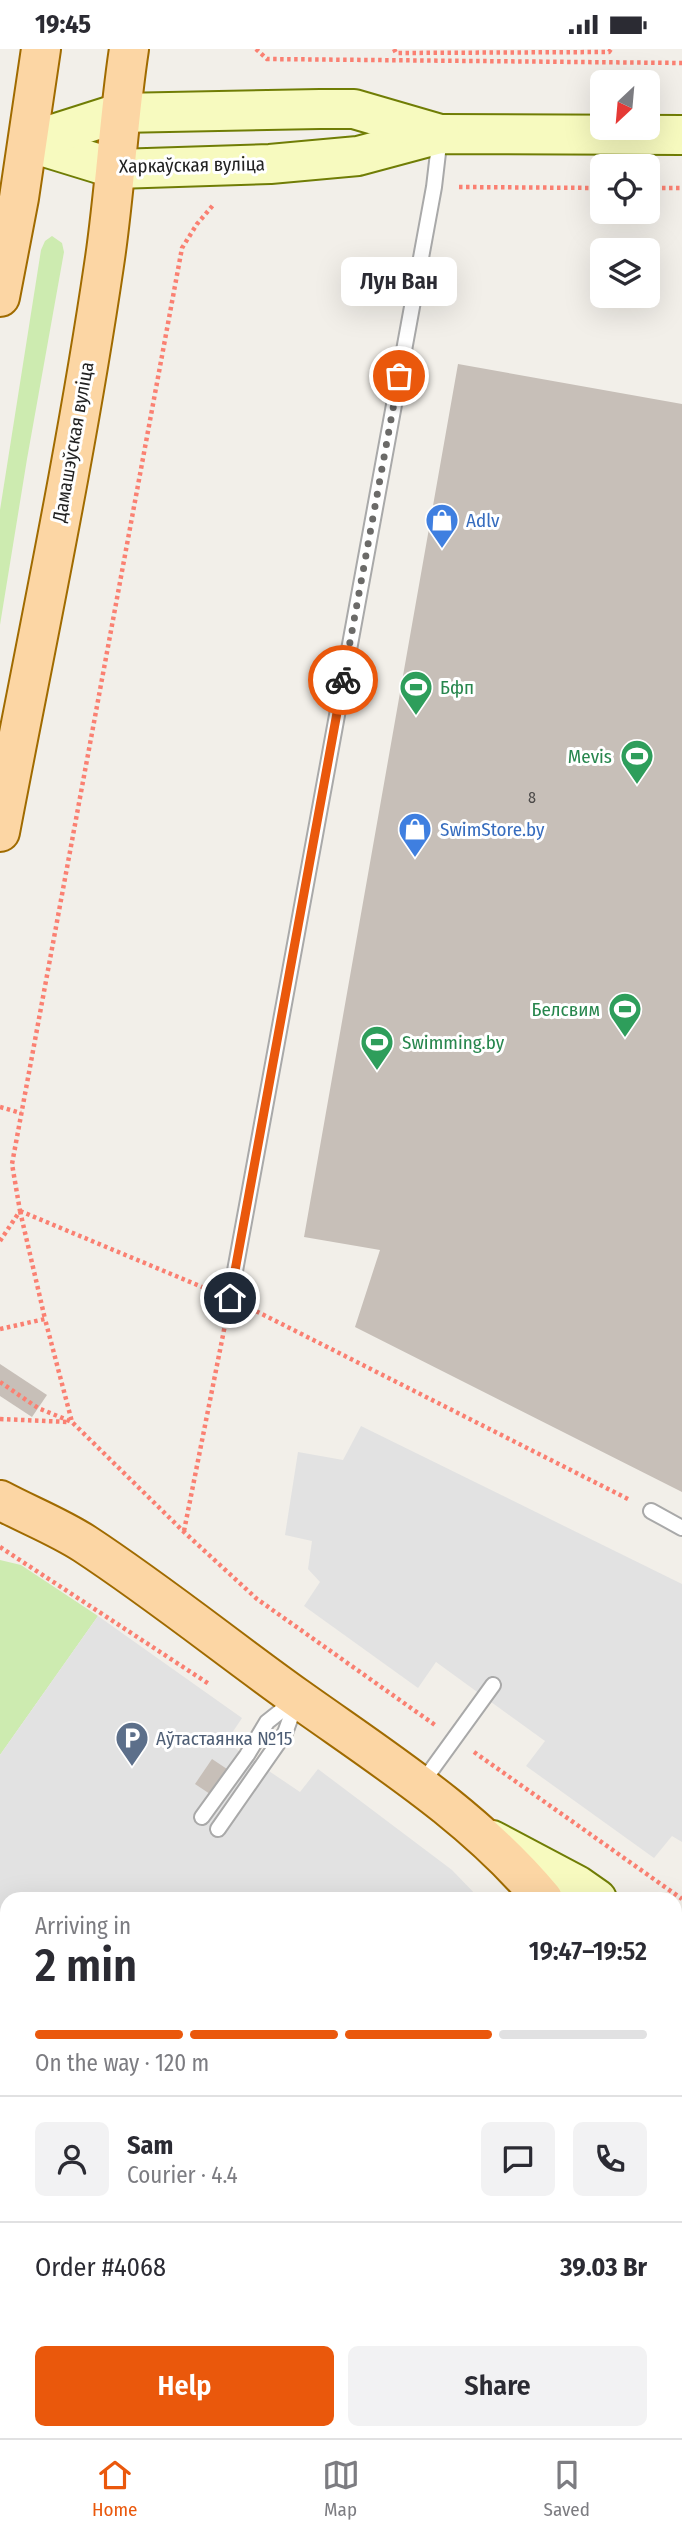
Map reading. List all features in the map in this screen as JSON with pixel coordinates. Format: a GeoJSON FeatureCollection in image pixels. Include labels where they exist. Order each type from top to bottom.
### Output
{"type":"FeatureCollection","features":[{"type":"Feature","properties":{"kind":"main road"},"geometry":{"type":"LineString","coordinates":[[0,297],[28,142],[41,49]]}},
{"type":"Feature","properties":{"kind":"main road","name":"Дамашэўская вуліца"},"geometry":{"type":"LineString","coordinates":[[0,832],[84,388],[104,264],[116,169],[119,113],[129,49]]}},
{"type":"Feature","properties":{"kind":"main road","name":"Харкаўская вуліца"},"geometry":{"type":"LineString","coordinates":[[28,142],[119,113],[354,109],[440,134]]}},
{"type":"Feature","properties":{"kind":"main road","name":"Харкаўская вуліца"},"geometry":{"type":"LineString","coordinates":[[28,142],[116,169],[270,164],[358,156],[440,134],[682,135]]}},
{"type":"Feature","properties":{"kind":"main road"},"geometry":{"type":"LineString","coordinates":[[0,1500],[83,1543],[297,1698],[422,1784],[480,1834],[537,1892]]}},
{"type":"Feature","properties":{"kind":"main road"},"geometry":{"type":"LineString","coordinates":[[480,1834],[587,1892]]}},
{"type":"Feature","properties":{"kind":"lane"},"geometry":{"type":"LineString","coordinates":[[230,1298],[434,187],[440,134]]}},
{"type":"Feature","properties":{"kind":"lane"},"geometry":{"type":"LineString","coordinates":[[652,1511],[682,1528]]}},
{"type":"Feature","properties":{"kind":"lane"},"geometry":{"type":"LineString","coordinates":[[422,1784],[494,1685]]}},
{"type":"Feature","properties":{"kind":"lane"},"geometry":{"type":"LineString","coordinates":[[202,1817],[247,1755],[267,1722],[297,1698]]}},
{"type":"Feature","properties":{"kind":"lane"},"geometry":{"type":"LineString","coordinates":[[218,1829],[285,1733],[297,1698]]}},
{"type":"Feature","properties":{"kind":"path"},"geometry":{"type":"LineString","coordinates":[[256,49],[267,59],[682,63]]}},
{"type":"Feature","properties":{"kind":"path"},"geometry":{"type":"LineString","coordinates":[[394,49],[396,53],[463,53],[609,52],[611,49]]}},
{"type":"Feature","properties":{"kind":"path"},"geometry":{"type":"LineString","coordinates":[[660,188],[682,188]]}},
{"type":"Feature","properties":{"kind":"path"},"geometry":{"type":"LineString","coordinates":[[72,1422],[45,1319],[12,1164],[182,248],[197,224],[219,199]]}},
{"type":"Feature","properties":{"kind":"path"},"geometry":{"type":"LineString","coordinates":[[0,1107],[21,1113]]}},
{"type":"Feature","properties":{"kind":"path"},"geometry":{"type":"LineString","coordinates":[[20,1211],[230,1298],[652,1511]]}},
{"type":"Feature","properties":{"kind":"path"},"geometry":{"type":"LineString","coordinates":[[0,1241],[20,1211]]}},
{"type":"Feature","properties":{"kind":"path"},"geometry":{"type":"LineString","coordinates":[[184,1531],[230,1298]]}},
{"type":"Feature","properties":{"kind":"path"},"geometry":{"type":"LineString","coordinates":[[0,1329],[45,1319]]}},
{"type":"Feature","properties":{"kind":"path"},"geometry":{"type":"LineString","coordinates":[[0,1383],[38,1408],[72,1422],[257,1599],[672,1892]]}},
{"type":"Feature","properties":{"kind":"path"},"geometry":{"type":"LineString","coordinates":[[0,1419],[72,1422]]}},
{"type":"Feature","properties":{"kind":"green space"},"geometry":{"type":"Polygon","coordinates":[[[52,236],[62,243],[64,252],[0,625],[0,510],[41,250],[45,241],[52,236]]]}},
{"type":"Feature","properties":{"kind":"green space"},"geometry":{"type":"Polygon","coordinates":[[[0,1560],[21,1565],[98,1616],[0,1755],[0,1560]]]}},
{"type":"Feature","properties":{"kind":"shaded area"},"geometry":{"type":"Polygon","coordinates":[[[361,1426],[682,1584],[682,1842],[672,1836],[654,1858],[526,1766],[545,1741],[436,1662],[418,1688],[304,1606],[320,1582],[308,1569],[312,1541],[285,1535],[298,1452],[343,1460],[361,1426]]]}},
{"type":"Feature","properties":{"kind":"shaded area","name":"Аўтастаянка №15"},"geometry":{"type":"Polygon","coordinates":[[[98,1616],[242,1718],[226,1742],[300,1792],[318,1769],[452,1870],[473,1892],[0,1892],[0,1755],[98,1616]]]}},
{"type":"Feature","properties":{"kind":"building"},"geometry":{"type":"Polygon","coordinates":[[[458,364],[682,404],[682,1492],[355,1327],[380,1250],[304,1237],[458,364]]]}},
{"type":"Feature","properties":{"kind":"building"},"geometry":{"type":"Polygon","coordinates":[[[0,1364],[47,1395],[32,1417],[0,1396],[0,1364]]]}},
{"type":"Feature","properties":{"kind":"building"},"geometry":{"type":"Polygon","coordinates":[[[212,1759],[227,1769],[210,1794],[195,1784],[212,1759]]]}},
{"type":"Feature","properties":{"kind":"way so far"},"geometry":{"type":"LineString","coordinates":[[343,680],[399,376]]}},
{"type":"Feature","properties":{"kind":"place","name":"Лун Ван"},"geometry":{"type":"Point","coordinates":[399,376]}},
{"type":"Feature","properties":{"kind":"place","name":"Adlv"},"geometry":{"type":"Point","coordinates":[442,550]}},
{"type":"Feature","properties":{"kind":"place","name":"Бфп"},"geometry":{"type":"Point","coordinates":[416,717]}},
{"type":"Feature","properties":{"kind":"place","name":"Mevis"},"geometry":{"type":"Point","coordinates":[637,786]}},
{"type":"Feature","properties":{"kind":"place","name":"SwimStore.by"},"geometry":{"type":"Point","coordinates":[415,859]}},
{"type":"Feature","properties":{"kind":"place","name":"Белсвим"},"geometry":{"type":"Point","coordinates":[625,1039]}},
{"type":"Feature","properties":{"kind":"place","name":"Swimming.by"},"geometry":{"type":"Point","coordinates":[377,1072]}},
{"type":"Feature","properties":{"kind":"place","name":"Аўтастаянка №15"},"geometry":{"type":"Point","coordinates":[132,1768]}},
{"type":"Feature","properties":{"kind":"route"},"geometry":{"type":"LineString","coordinates":[[230,1298],[343,680]]}}]}
